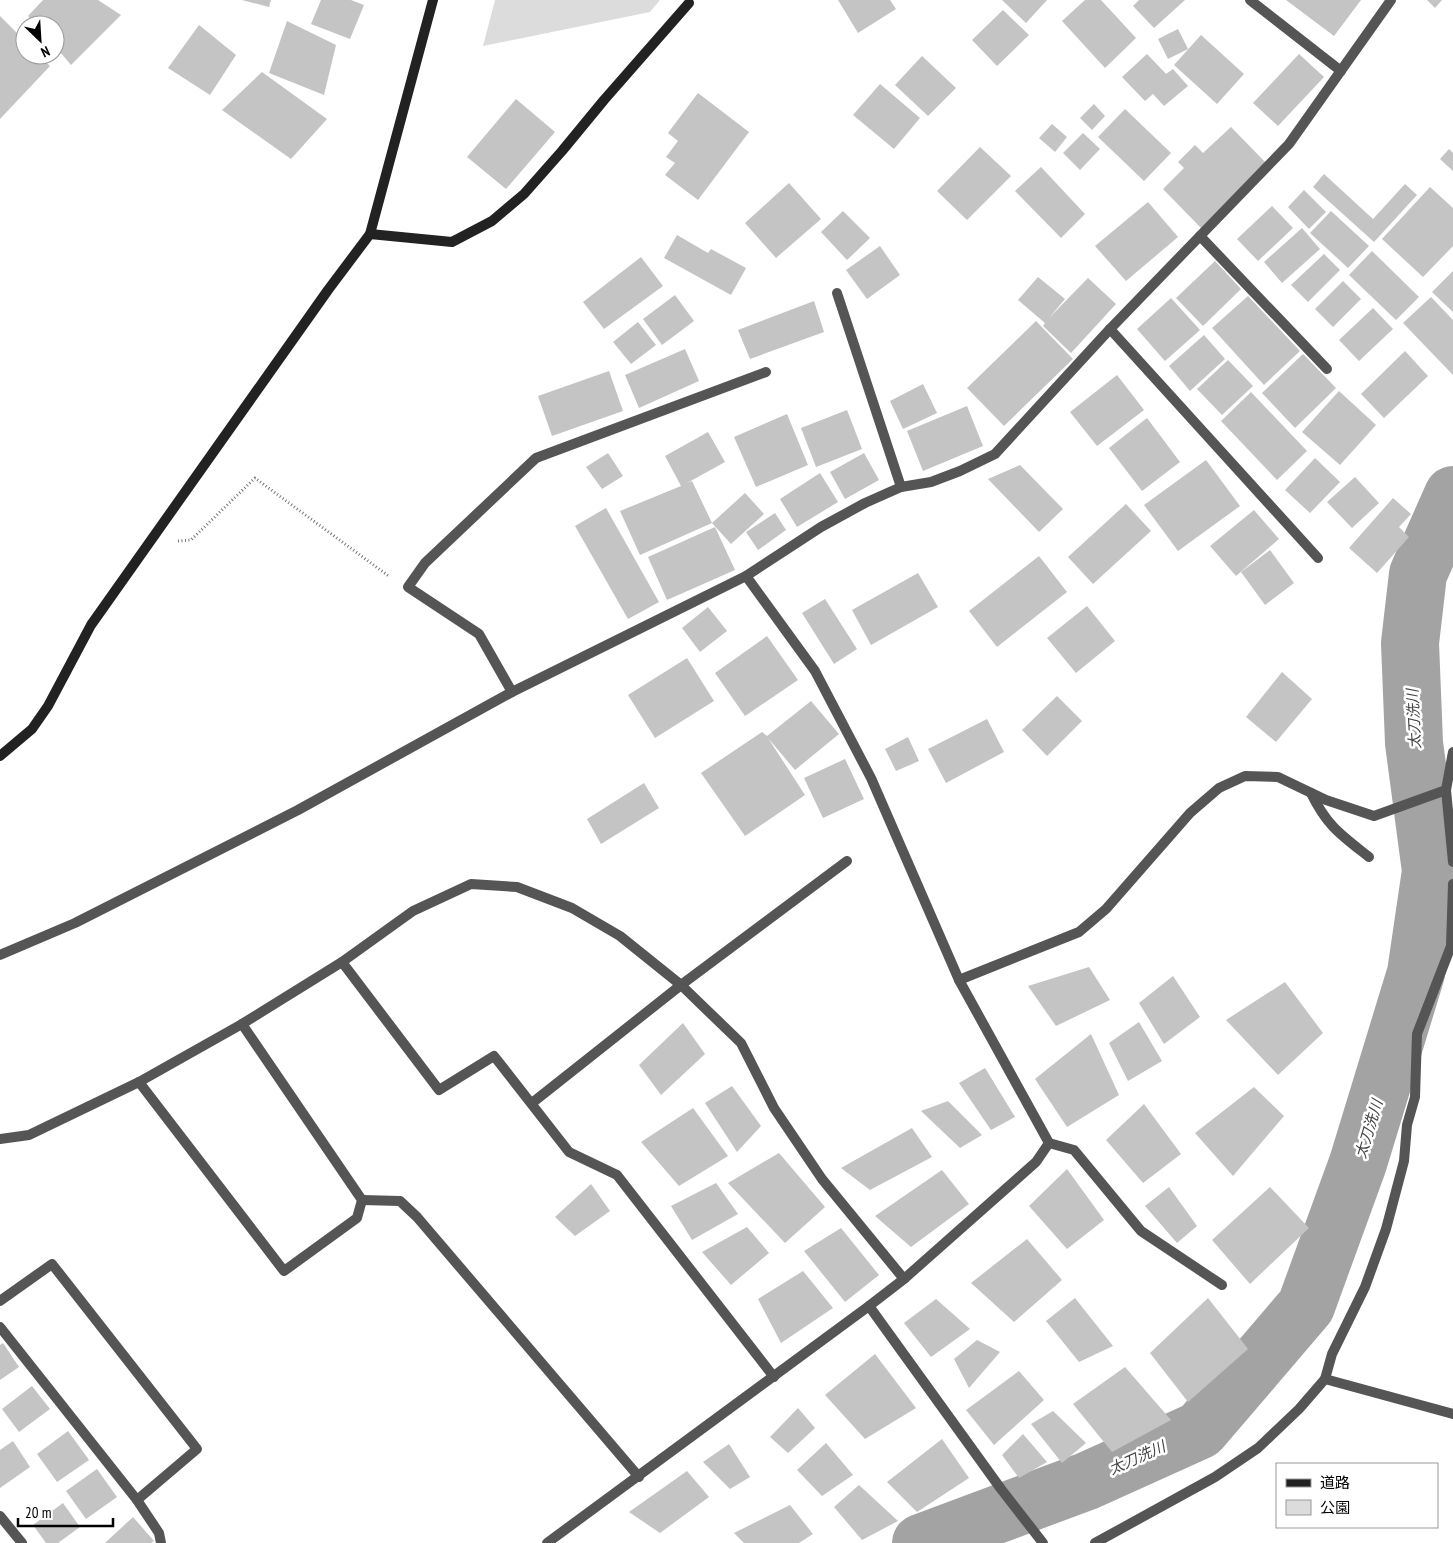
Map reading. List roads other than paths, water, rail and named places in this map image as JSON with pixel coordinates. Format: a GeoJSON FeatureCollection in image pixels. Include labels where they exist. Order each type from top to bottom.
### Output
{"type":"FeatureCollection","features":[{"type":"Feature","properties":{"kind":"street"},"geometry":{"type":"LineString","coordinates":[[0,756],[32,729],[48,706],[91,625],[370,234],[433,0]]}},
{"type":"Feature","properties":{"kind":"street"},"geometry":{"type":"LineString","coordinates":[[1250,0],[1341,70]]}},
{"type":"Feature","properties":{"kind":"street"},"geometry":{"type":"LineString","coordinates":[[0,955],[75,923],[298,810],[512,692],[746,576],[821,527],[865,503],[901,487],[931,482],[953,474],[994,454],[1110,329],[1289,144],[1391,0]]}},
{"type":"Feature","properties":{"kind":"street"},"geometry":{"type":"LineString","coordinates":[[370,234],[452,242],[492,221],[524,194],[562,152],[604,100],[690,1]]}},
{"type":"Feature","properties":{"kind":"street"},"geometry":{"type":"LineString","coordinates":[[1200,236],[1328,369]]}},
{"type":"Feature","properties":{"kind":"street"},"geometry":{"type":"LineString","coordinates":[[837,293],[901,487]]}},
{"type":"Feature","properties":{"kind":"street"},"geometry":{"type":"LineString","coordinates":[[1110,329],[1318,558]]}},
{"type":"Feature","properties":{"kind":"street"},"geometry":{"type":"LineString","coordinates":[[512,692],[479,634],[408,587],[425,563],[536,458],[766,372]]}},
{"type":"Feature","properties":{"kind":"street"},"geometry":{"type":"LineString","coordinates":[[746,576],[815,671],[871,778],[959,980],[1049,1143],[1074,1150],[1141,1231],[1222,1285]]}},
{"type":"Feature","properties":{"kind":"street"},"geometry":{"type":"LineString","coordinates":[[1453,752],[1446,790],[1453,862]]}},
{"type":"Feature","properties":{"kind":"street"},"geometry":{"type":"LineString","coordinates":[[959,980],[1079,932],[1106,909],[1190,813],[1219,788],[1245,776],[1278,777],[1326,800],[1374,816],[1446,790]]}},
{"type":"Feature","properties":{"kind":"street"},"geometry":{"type":"LineString","coordinates":[[1311,793],[1322,816],[1338,832],[1369,857]]}},
{"type":"Feature","properties":{"kind":"street"},"geometry":{"type":"LineString","coordinates":[[532,1103],[681,985],[847,861]]}},
{"type":"Feature","properties":{"kind":"street"},"geometry":{"type":"LineString","coordinates":[[0,1139],[29,1135],[140,1082],[242,1024],[342,962],[414,911],[471,884],[518,887],[572,908],[620,936],[681,985],[741,1043],[774,1108],[816,1171],[904,1279]]}},
{"type":"Feature","properties":{"kind":"street"},"geometry":{"type":"LineString","coordinates":[[1095,1543],[1215,1477],[1258,1448],[1299,1409],[1325,1379],[1332,1354],[1368,1278],[1386,1229],[1404,1161],[1407,1125],[1415,1097],[1417,1034],[1451,946],[1453,884]]}},
{"type":"Feature","properties":{"kind":"street"},"geometry":{"type":"LineString","coordinates":[[342,962],[439,1090],[494,1056],[569,1152],[616,1175],[774,1377]]}},
{"type":"Feature","properties":{"kind":"street"},"geometry":{"type":"LineString","coordinates":[[242,1024],[362,1200]]}},
{"type":"Feature","properties":{"kind":"street"},"geometry":{"type":"LineString","coordinates":[[140,1082],[284,1271],[356,1218],[362,1200]]}},
{"type":"Feature","properties":{"kind":"street"},"geometry":{"type":"LineString","coordinates":[[548,1543],[904,1279],[1036,1162],[1049,1143]]}},
{"type":"Feature","properties":{"kind":"street"},"geometry":{"type":"LineString","coordinates":[[362,1200],[400,1201],[417,1216],[639,1477]]}},
{"type":"Feature","properties":{"kind":"street"},"geometry":{"type":"LineString","coordinates":[[0,1301],[52,1264],[197,1449],[137,1500]]}},
{"type":"Feature","properties":{"kind":"street"},"geometry":{"type":"LineString","coordinates":[[869,1306],[1001,1489],[1044,1543]]}},
{"type":"Feature","properties":{"kind":"street"},"geometry":{"type":"LineString","coordinates":[[0,1327],[137,1500],[159,1532],[161,1543]]}},
{"type":"Feature","properties":{"kind":"street"},"geometry":{"type":"LineString","coordinates":[[1325,1379],[1453,1414]]}},
{"type":"Feature","properties":{"kind":"street"},"geometry":{"type":"LineString","coordinates":[[0,1516],[22,1543]]}},
{"type":"Feature","properties":{"kind":"waterway","name":"太刀洗川"},"geometry":{"type":"LineString","coordinates":[[921,1543],[1087,1481],[1200,1430],[1306,1306],[1358,1163],[1416,973],[1431,871],[1414,743],[1410,643],[1418,574],[1453,495]]}}]}
